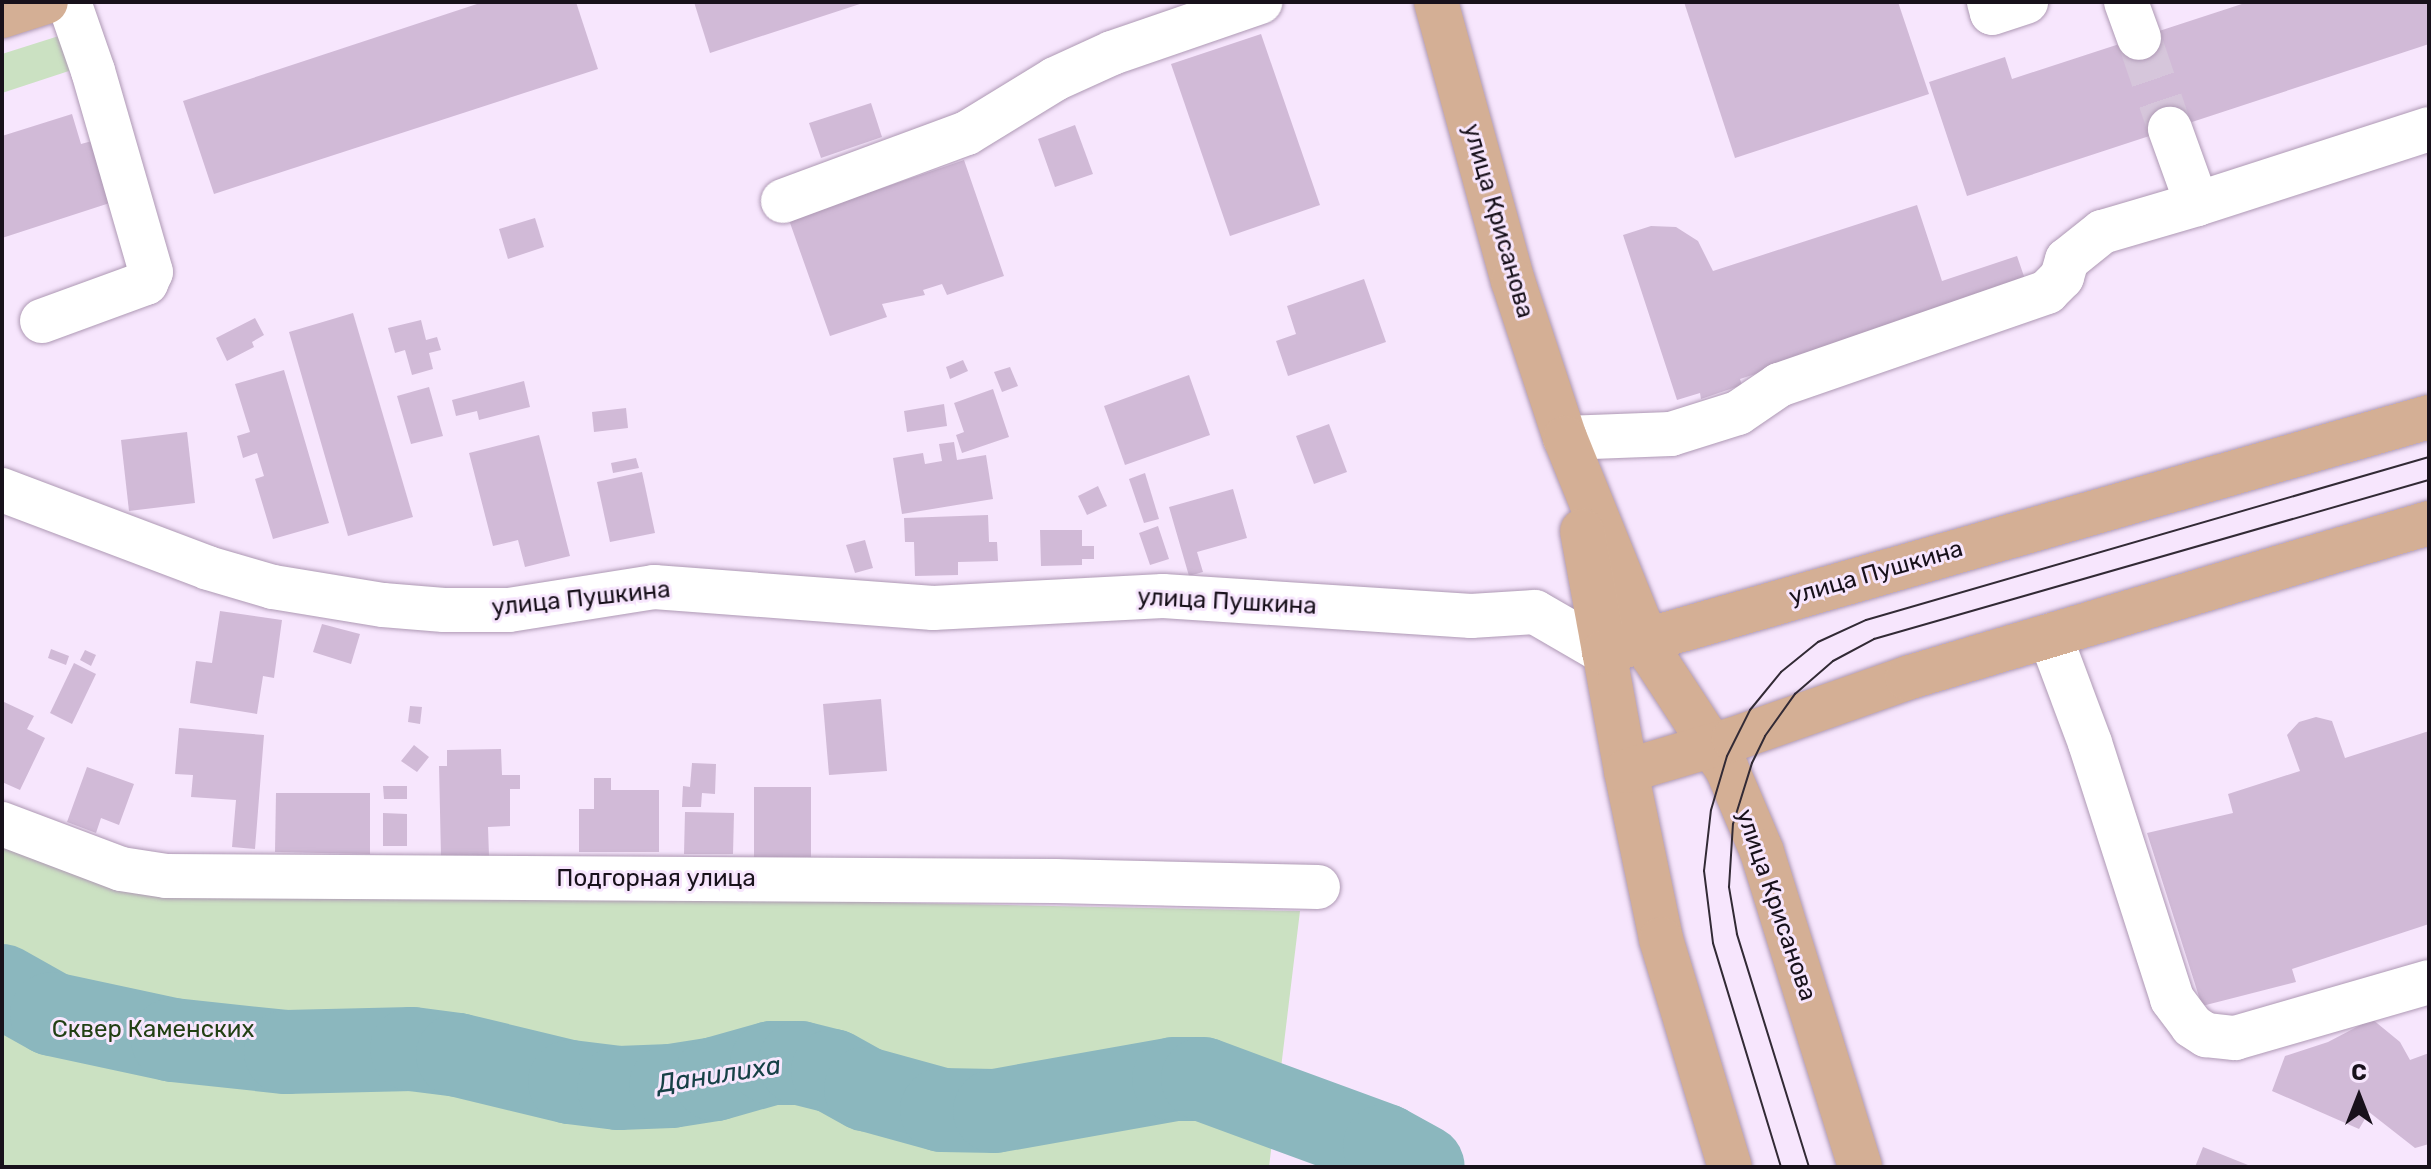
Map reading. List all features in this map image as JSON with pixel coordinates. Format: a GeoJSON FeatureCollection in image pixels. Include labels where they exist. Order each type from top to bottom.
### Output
{"type":"FeatureCollection","features":[{"type":"Feature","properties":{"kind":"main road"},"geometry":{"type":"LineString","coordinates":[[2,16],[46,2]]}},
{"type":"Feature","properties":{"kind":"main road","name":"улица Крисанова"},"geometry":{"type":"LineString","coordinates":[[1436,2],[1513,281],[1565,438],[1653,656],[1727,769],[1762,852],[1860,1167]]}},
{"type":"Feature","properties":{"kind":"main road","name":"улица Пушкина"},"geometry":{"type":"LineString","coordinates":[[1604,652],[2429,417]]}},
{"type":"Feature","properties":{"kind":"main road","name":"улица Крисанова"},"geometry":{"type":"LineString","coordinates":[[1565,438],[1626,771],[1661,939],[1730,1167]]}},
{"type":"Feature","properties":{"kind":"main road"},"geometry":{"type":"LineString","coordinates":[[1626,771],[1712,746],[1907,678],[2429,523]]}},
{"type":"Feature","properties":{"kind":"street"},"geometry":{"type":"LineString","coordinates":[[42,321],[146,283],[151,272],[97,85],[69,2]]}},
{"type":"Feature","properties":{"kind":"street"},"geometry":{"type":"LineString","coordinates":[[783,201],[945,143],[995,118],[1055,79],[1112,53],[1260,2]]}},
{"type":"Feature","properties":{"kind":"street"},"geometry":{"type":"LineString","coordinates":[[1989,2],[1992,13],[2026,2]]}},
{"type":"Feature","properties":{"kind":"street"},"geometry":{"type":"LineString","coordinates":[[2170,129],[2197,204]]}},
{"type":"Feature","properties":{"kind":"street"},"geometry":{"type":"LineString","coordinates":[[1565,438],[1671,434],[1738,413],[1779,385],[2047,292],[2062,277],[2067,260],[2102,232],[2429,129]]}},
{"type":"Feature","properties":{"kind":"street","name":"улица Пушкина"},"geometry":{"type":"LineString","coordinates":[[2,490],[208,568],[260,584],[383,605],[509,610],[654,587],[903,607],[1163,596],[1471,616],[1535,612],[1604,652]]}},
{"type":"Feature","properties":{"kind":"street"},"geometry":{"type":"LineString","coordinates":[[2050,636],[2090,743],[2172,999],[2192,1026],[2206,1035],[2235,1038],[2429,982]]}},
{"type":"Feature","properties":{"kind":"street","name":"Подгорная улица"},"geometry":{"type":"LineString","coordinates":[[2,824],[110,865],[166,876],[1055,881],[1318,887]]}},
{"type":"Feature","properties":{"kind":"green space"},"geometry":{"type":"Polygon","coordinates":[[[62,35],[75,69],[2,93],[2,54],[62,35]]]}},
{"type":"Feature","properties":{"kind":"green space","name":"Сквер Каменских"},"geometry":{"type":"Polygon","coordinates":[[[2,840],[122,887],[1300,911],[1269,1167],[2,1167],[2,840]]]}},
{"type":"Feature","properties":{"kind":"building"},"geometry":{"type":"Polygon","coordinates":[[[483,2],[576,2],[598,69],[214,194],[183,101],[483,2]]]}},
{"type":"Feature","properties":{"kind":"building"},"geometry":{"type":"Polygon","coordinates":[[[694,2],[863,2],[863,3],[710,53],[694,2]]]}},
{"type":"Feature","properties":{"kind":"building"},"geometry":{"type":"Polygon","coordinates":[[[1684,2],[1898,2],[1929,94],[1735,158],[1684,2]]]}},
{"type":"Feature","properties":{"kind":"building"},"geometry":{"type":"Polygon","coordinates":[[[2248,2],[2429,2],[2429,44],[1967,196],[1929,82],[2005,57],[2012,79],[2248,2]]]}},
{"type":"Feature","properties":{"kind":"building"},"geometry":{"type":"Polygon","coordinates":[[[1261,34],[1320,205],[1230,236],[1171,64],[1261,34]]]}},
{"type":"Feature","properties":{"kind":"building"},"geometry":{"type":"Polygon","coordinates":[[[871,103],[882,137],[821,158],[809,123],[871,103]]]}},
{"type":"Feature","properties":{"kind":"building"},"geometry":{"type":"Polygon","coordinates":[[[72,114],[81,144],[92,141],[122,199],[2,238],[2,136],[72,114]]]}},
{"type":"Feature","properties":{"kind":"building"},"geometry":{"type":"Polygon","coordinates":[[[1075,125],[1093,174],[1055,187],[1038,139],[1075,125]]]}},
{"type":"Feature","properties":{"kind":"building"},"geometry":{"type":"Polygon","coordinates":[[[964,160],[1004,276],[947,295],[942,284],[923,290],[925,295],[882,304],[887,317],[830,336],[789,220],[964,160]]]}},
{"type":"Feature","properties":{"kind":"building"},"geometry":{"type":"Polygon","coordinates":[[[1917,205],[1942,281],[2017,256],[2027,285],[1740,379],[1742,385],[1701,399],[1700,393],[1677,400],[1623,235],[1651,226],[1676,227],[1698,241],[1713,271],[1917,205]]]}},
{"type":"Feature","properties":{"kind":"building"},"geometry":{"type":"Polygon","coordinates":[[[535,218],[544,247],[508,259],[499,229],[535,218]]]}},
{"type":"Feature","properties":{"kind":"building"},"geometry":{"type":"Polygon","coordinates":[[[1364,279],[1386,342],[1288,376],[1276,341],[1296,334],[1287,306],[1364,279]]]}},
{"type":"Feature","properties":{"kind":"building"},"geometry":{"type":"Polygon","coordinates":[[[353,313],[413,517],[348,536],[289,332],[353,313]]]}},
{"type":"Feature","properties":{"kind":"building"},"geometry":{"type":"Polygon","coordinates":[[[255,318],[264,335],[252,342],[254,347],[227,361],[216,338],[255,318]]]}},
{"type":"Feature","properties":{"kind":"building"},"geometry":{"type":"Polygon","coordinates":[[[421,320],[426,340],[437,337],[441,350],[429,353],[433,369],[412,375],[405,350],[395,353],[388,328],[421,320]]]}},
{"type":"Feature","properties":{"kind":"building"},"geometry":{"type":"Polygon","coordinates":[[[963,360],[968,371],[950,379],[946,367],[963,360]]]}},
{"type":"Feature","properties":{"kind":"building"},"geometry":{"type":"Polygon","coordinates":[[[1010,367],[1018,386],[1002,392],[994,372],[1010,367]]]}},
{"type":"Feature","properties":{"kind":"building"},"geometry":{"type":"Polygon","coordinates":[[[284,370],[329,523],[273,539],[255,479],[264,476],[257,453],[243,458],[237,436],[250,432],[235,384],[284,370]]]}},
{"type":"Feature","properties":{"kind":"building"},"geometry":{"type":"Polygon","coordinates":[[[1189,375],[1210,435],[1125,465],[1104,406],[1189,375]]]}},
{"type":"Feature","properties":{"kind":"building"},"geometry":{"type":"Polygon","coordinates":[[[524,381],[530,407],[479,420],[477,411],[456,416],[452,400],[524,381]]]}},
{"type":"Feature","properties":{"kind":"building"},"geometry":{"type":"Polygon","coordinates":[[[429,387],[443,436],[411,444],[397,396],[429,387]]]}},
{"type":"Feature","properties":{"kind":"building"},"geometry":{"type":"Polygon","coordinates":[[[993,389],[1009,437],[962,453],[956,435],[964,432],[954,403],[993,389]]]}},
{"type":"Feature","properties":{"kind":"building"},"geometry":{"type":"Polygon","coordinates":[[[944,404],[947,426],[907,432],[904,411],[944,404]]]}},
{"type":"Feature","properties":{"kind":"building"},"geometry":{"type":"Polygon","coordinates":[[[626,408],[628,428],[594,432],[592,412],[626,408]]]}},
{"type":"Feature","properties":{"kind":"building"},"geometry":{"type":"Polygon","coordinates":[[[1329,424],[1347,472],[1314,484],[1296,436],[1329,424]]]}},
{"type":"Feature","properties":{"kind":"building"},"geometry":{"type":"Polygon","coordinates":[[[187,432],[195,503],[129,511],[121,440],[187,432]]]}},
{"type":"Feature","properties":{"kind":"building"},"geometry":{"type":"Polygon","coordinates":[[[539,435],[570,556],[525,567],[518,540],[493,546],[469,453],[539,435]]]}},
{"type":"Feature","properties":{"kind":"building"},"geometry":{"type":"Polygon","coordinates":[[[954,442],[957,460],[986,455],[993,499],[902,514],[893,458],[923,453],[925,464],[942,461],[939,444],[954,442]]]}},
{"type":"Feature","properties":{"kind":"building"},"geometry":{"type":"Polygon","coordinates":[[[636,458],[639,468],[613,473],[611,463],[636,458]]]}},
{"type":"Feature","properties":{"kind":"building"},"geometry":{"type":"Polygon","coordinates":[[[642,472],[655,533],[610,542],[597,482],[642,472]]]}},
{"type":"Feature","properties":{"kind":"building"},"geometry":{"type":"Polygon","coordinates":[[[1145,473],[1159,519],[1144,523],[1129,479],[1145,473]]]}},
{"type":"Feature","properties":{"kind":"building"},"geometry":{"type":"Polygon","coordinates":[[[1098,486],[1107,506],[1087,515],[1078,496],[1098,486]]]}},
{"type":"Feature","properties":{"kind":"building"},"geometry":{"type":"Polygon","coordinates":[[[1233,489],[1247,538],[1197,552],[1203,572],[1189,576],[1169,507],[1233,489]]]}},
{"type":"Feature","properties":{"kind":"building"},"geometry":{"type":"Polygon","coordinates":[[[988,515],[989,542],[997,542],[998,561],[958,562],[958,575],[915,576],[914,542],[905,542],[904,518],[988,515]]]}},
{"type":"Feature","properties":{"kind":"building"},"geometry":{"type":"Polygon","coordinates":[[[1158,526],[1169,559],[1150,565],[1139,533],[1158,526]]]}},
{"type":"Feature","properties":{"kind":"building"},"geometry":{"type":"Polygon","coordinates":[[[1040,530],[1082,530],[1082,546],[1094,546],[1094,559],[1082,559],[1082,565],[1041,566],[1040,530]]]}},
{"type":"Feature","properties":{"kind":"building"},"geometry":{"type":"Polygon","coordinates":[[[865,540],[873,568],[855,573],[846,545],[865,540]]]}},
{"type":"Feature","properties":{"kind":"building"},"geometry":{"type":"Polygon","coordinates":[[[220,611],[282,620],[274,678],[263,676],[257,714],[190,703],[196,661],[212,663],[220,611]]]}},
{"type":"Feature","properties":{"kind":"building"},"geometry":{"type":"Polygon","coordinates":[[[322,624],[360,634],[351,664],[313,652],[322,624]]]}},
{"type":"Feature","properties":{"kind":"building"},"geometry":{"type":"Polygon","coordinates":[[[51,649],[69,656],[66,665],[48,658],[51,649]]]}},
{"type":"Feature","properties":{"kind":"building"},"geometry":{"type":"Polygon","coordinates":[[[85,650],[96,655],[91,666],[80,660],[85,650]]]}},
{"type":"Feature","properties":{"kind":"building"},"geometry":{"type":"Polygon","coordinates":[[[74,663],[96,674],[72,724],[50,713],[74,663]]]}},
{"type":"Feature","properties":{"kind":"building"},"geometry":{"type":"Polygon","coordinates":[[[881,699],[887,771],[829,775],[823,704],[881,699]]]}},
{"type":"Feature","properties":{"kind":"building"},"geometry":{"type":"Polygon","coordinates":[[[2,701],[34,716],[27,729],[45,738],[20,790],[2,782],[2,701]]]}},
{"type":"Feature","properties":{"kind":"building"},"geometry":{"type":"Polygon","coordinates":[[[410,706],[422,707],[420,724],[408,722],[410,706]]]}},
{"type":"Feature","properties":{"kind":"building"},"geometry":{"type":"Polygon","coordinates":[[[2316,717],[2332,721],[2345,758],[2429,731],[2429,924],[2292,969],[2296,982],[2202,1006],[2147,833],[2233,813],[2228,794],[2300,771],[2287,735],[2299,722],[2316,717]]]}},
{"type":"Feature","properties":{"kind":"building"},"geometry":{"type":"Polygon","coordinates":[[[179,728],[264,735],[255,849],[232,847],[236,800],[191,797],[193,775],[175,774],[179,728]]]}},
{"type":"Feature","properties":{"kind":"building"},"geometry":{"type":"Polygon","coordinates":[[[414,745],[429,757],[417,772],[401,761],[414,745]]]}},
{"type":"Feature","properties":{"kind":"building"},"geometry":{"type":"Polygon","coordinates":[[[501,749],[502,775],[520,775],[520,789],[510,789],[510,826],[488,827],[489,856],[441,857],[439,766],[447,766],[447,750],[501,749]]]}},
{"type":"Feature","properties":{"kind":"building"},"geometry":{"type":"Polygon","coordinates":[[[692,763],[716,764],[715,794],[702,793],[701,807],[682,807],[683,786],[690,787],[692,763]]]}},
{"type":"Feature","properties":{"kind":"building"},"geometry":{"type":"Polygon","coordinates":[[[87,767],[134,784],[119,825],[101,818],[96,833],[67,822],[87,767]]]}},
{"type":"Feature","properties":{"kind":"building"},"geometry":{"type":"Polygon","coordinates":[[[594,778],[611,778],[611,790],[659,790],[659,852],[579,852],[579,809],[594,809],[594,778]]]}},
{"type":"Feature","properties":{"kind":"building"},"geometry":{"type":"Polygon","coordinates":[[[383,786],[407,786],[407,799],[384,799],[383,786]]]}},
{"type":"Feature","properties":{"kind":"building"},"geometry":{"type":"Polygon","coordinates":[[[754,787],[811,787],[811,857],[754,857],[754,787]]]}},
{"type":"Feature","properties":{"kind":"building"},"geometry":{"type":"Polygon","coordinates":[[[276,793],[370,793],[370,854],[275,852],[276,793]]]}},
{"type":"Feature","properties":{"kind":"building"},"geometry":{"type":"Polygon","coordinates":[[[685,812],[734,813],[733,854],[684,854],[685,812]]]}},
{"type":"Feature","properties":{"kind":"building"},"geometry":{"type":"Polygon","coordinates":[[[383,813],[407,814],[407,846],[383,846],[383,813]]]}},
{"type":"Feature","properties":{"kind":"building"},"geometry":{"type":"Polygon","coordinates":[[[2372,1019],[2400,1042],[2410,1060],[2429,1053],[2429,1144],[2415,1148],[2369,1112],[2359,1129],[2272,1091],[2285,1056],[2328,1042],[2372,1019]]]}},
{"type":"Feature","properties":{"kind":"building"},"geometry":{"type":"Polygon","coordinates":[[[2203,1147],[2253,1167],[2195,1167],[2203,1147]]]}},
{"type":"Feature","properties":{"kind":"waterway","name":"Данилиха"},"geometry":{"type":"LineString","coordinates":[[2,986],[52,1014],[173,1040],[286,1052],[412,1049],[458,1055],[570,1082],[619,1088],[671,1086],[715,1079],[772,1063],[800,1063],[833,1071],[866,1089],[942,1110],[995,1111],[1174,1079],[1203,1079],[1385,1146],[1423,1167]]}},
{"type":"Feature","properties":{"kind":"tunnel"},"geometry":{"type":"LineString","coordinates":[[2139,38],[2170,129]]}},
{"type":"Feature","properties":{"kind":"tram line"},"geometry":{"type":"LineString","coordinates":[[1781,1167],[1713,943],[1704,871],[1711,810],[1727,756],[1750,710],[1781,672],[1818,642],[1866,620],[2429,457]]}},
{"type":"Feature","properties":{"kind":"tram line"},"geometry":{"type":"LineString","coordinates":[[1809,1167],[1737,934],[1729,887],[1733,824],[1752,763],[1765,736],[1795,694],[1833,661],[1874,639],[2429,480]]}}]}
